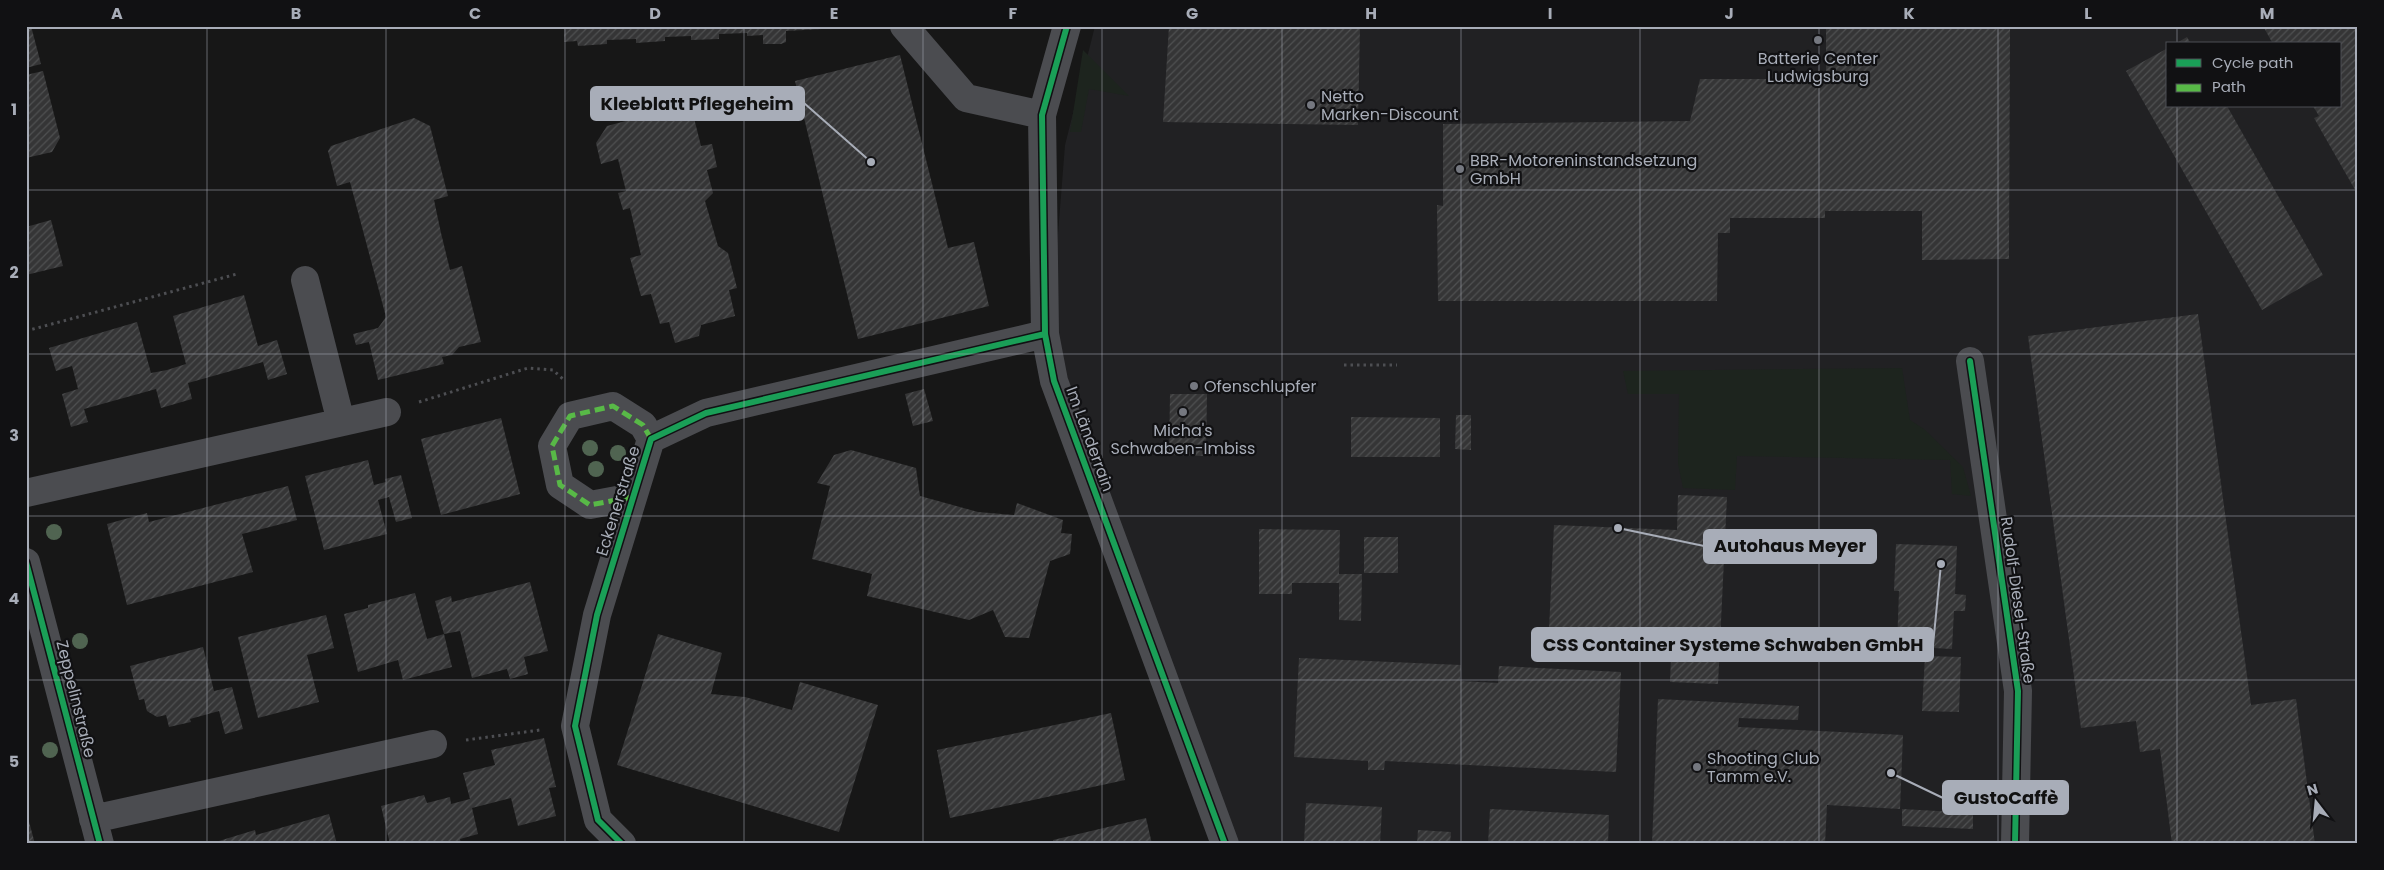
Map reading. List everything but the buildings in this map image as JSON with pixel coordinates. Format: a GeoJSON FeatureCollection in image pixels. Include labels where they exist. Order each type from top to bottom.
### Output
{"type":"FeatureCollection","features":[{"type":"Feature","properties":{"kind":"street"},"geometry":{"type":"LineString","coordinates":[[904,26],[966,98],[1042,114]]}},
{"type":"Feature","properties":{"kind":"street","name":"Im Länderrain"},"geometry":{"type":"LineString","coordinates":[[1067,26],[1042,114],[1045,334],[1054,381],[1225,844]]}},
{"type":"Feature","properties":{"kind":"street"},"geometry":{"type":"LineString","coordinates":[[305,280],[341,422]]}},
{"type":"Feature","properties":{"kind":"street","name":"Eckenerstraße"},"geometry":{"type":"LineString","coordinates":[[651,439],[706,413],[1045,334]]}},
{"type":"Feature","properties":{"kind":"street","name":"Rudolf-Diesel-Straße"},"geometry":{"type":"LineString","coordinates":[[1970,361],[2018,690],[2015,844]]}},
{"type":"Feature","properties":{"kind":"street","name":"Eckenerstraße"},"geometry":{"type":"LineString","coordinates":[[622,844],[598,820],[575,726],[597,615],[651,439],[643,425],[613,406],[570,416],[552,446],[560,485],[590,506],[633,497]]}},
{"type":"Feature","properties":{"kind":"street"},"geometry":{"type":"LineString","coordinates":[[26,493],[387,412]]}},
{"type":"Feature","properties":{"kind":"street","name":"Zeppelinstraße"},"geometry":{"type":"LineString","coordinates":[[26,562],[96,831],[433,744]]}},
{"type":"Feature","properties":{"kind":"path"},"geometry":{"type":"LineString","coordinates":[[26,331],[237,274]]}},
{"type":"Feature","properties":{"kind":"path"},"geometry":{"type":"LineString","coordinates":[[1344,365],[1397,365]]}},
{"type":"Feature","properties":{"kind":"path"},"geometry":{"type":"LineString","coordinates":[[387,412],[528,368],[553,370],[570,386],[582,413]]}},
{"type":"Feature","properties":{"kind":"path"},"geometry":{"type":"LineString","coordinates":[[433,744],[575,726]]}},
{"type":"Feature","properties":{"kind":"shaded area"},"geometry":{"type":"Polygon","coordinates":[[[1095,26],[2358,26],[2358,844],[1239,844],[1050,335],[1065,145],[1095,26]]]}},
{"type":"Feature","properties":{"kind":"shaded area"},"geometry":{"type":"Polygon","coordinates":[[[1083,50],[1129,96],[1089,89],[1081,132],[1070,132],[1083,50]]]}},
{"type":"Feature","properties":{"kind":"shaded area"},"geometry":{"type":"Polygon","coordinates":[[[1902,368],[1910,420],[1924,429],[1963,467],[1971,496],[1952,494],[1950,460],[1737,456],[1735,490],[1683,488],[1678,464],[1679,394],[1628,394],[1623,371],[1902,368]]]}},
{"type":"Feature","properties":{"kind":"marked path"},"geometry":{"type":"LineString","coordinates":[[633,497],[590,505],[560,485],[552,446],[570,416],[613,406],[643,425],[651,439]]}},
{"type":"Feature","properties":{"kind":"cycle path"},"geometry":{"type":"LineString","coordinates":[[1067,26],[1042,115],[1045,334],[1054,381],[1225,844]]}},
{"type":"Feature","properties":{"kind":"cycle path"},"geometry":{"type":"LineString","coordinates":[[622,844],[598,820],[575,726],[597,615],[651,439],[706,413],[1045,334]]}},
{"type":"Feature","properties":{"kind":"cycle path"},"geometry":{"type":"LineString","coordinates":[[1970,361],[2018,691],[2015,844]]}},
{"type":"Feature","properties":{"kind":"cycle path"},"geometry":{"type":"LineString","coordinates":[[26,562],[100,844]]}},
{"type":"Feature","properties":{"kind":"place","name":"Batterie Center Ludwigsburg"},"geometry":{"type":"Point","coordinates":[1818,40]}},
{"type":"Feature","properties":{"kind":"place","name":"Netto Marken-Discount"},"geometry":{"type":"Point","coordinates":[1311,105]}},
{"type":"Feature","properties":{"kind":"place","name":"Kleeblatt Pflegeheim"},"geometry":{"type":"Point","coordinates":[871,162]}},
{"type":"Feature","properties":{"kind":"place","name":"BBR-Motoreninstandsetzung GmbH"},"geometry":{"type":"Point","coordinates":[1460,169]}},
{"type":"Feature","properties":{"kind":"place","name":"Ofenschlupfer"},"geometry":{"type":"Point","coordinates":[1194,386]}},
{"type":"Feature","properties":{"kind":"place","name":"Micha's Schwaben-Imbiss"},"geometry":{"type":"Point","coordinates":[1183,412]}},
{"type":"Feature","properties":{"kind":"place","name":"Autohaus Meyer"},"geometry":{"type":"Point","coordinates":[1618,528]}},
{"type":"Feature","properties":{"kind":"place","name":"CSS Container Systeme Schwaben GmbH"},"geometry":{"type":"Point","coordinates":[1941,564]}},
{"type":"Feature","properties":{"kind":"place","name":"Shooting Club Tamm e.V."},"geometry":{"type":"Point","coordinates":[1697,767]}},
{"type":"Feature","properties":{"kind":"place","name":"GustoCaffè"},"geometry":{"type":"Point","coordinates":[1891,773]}}]}
